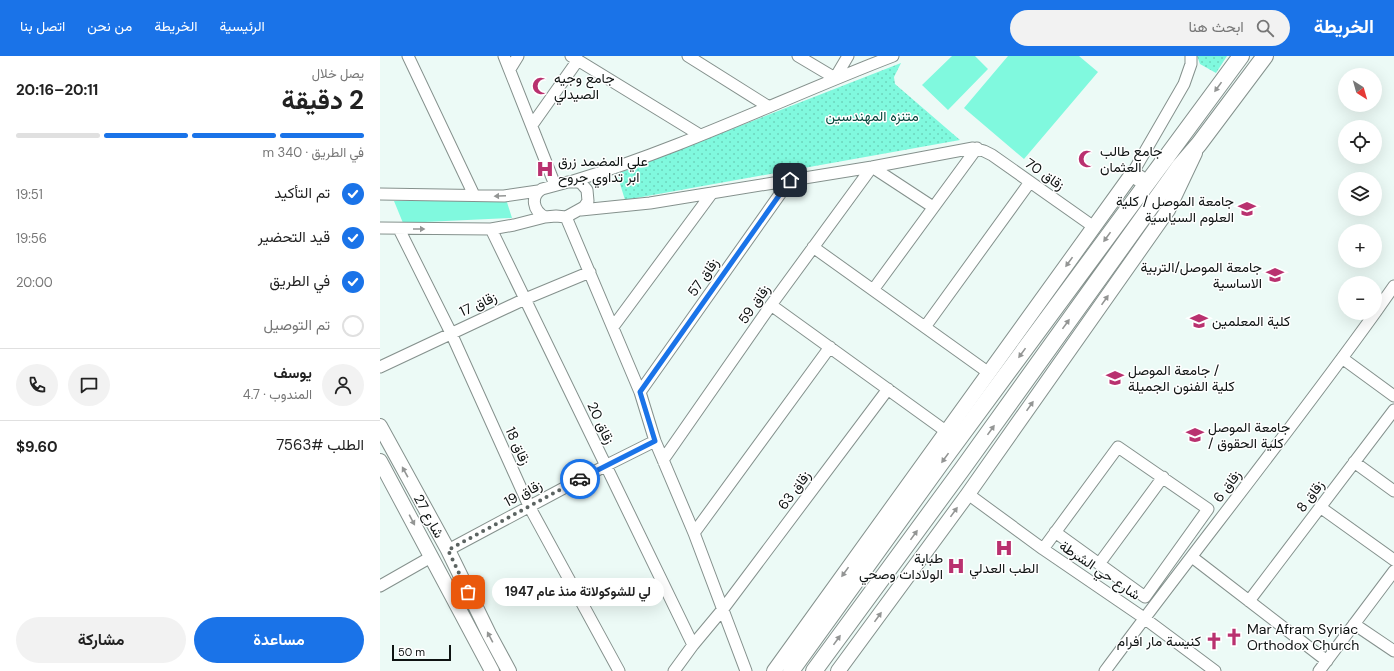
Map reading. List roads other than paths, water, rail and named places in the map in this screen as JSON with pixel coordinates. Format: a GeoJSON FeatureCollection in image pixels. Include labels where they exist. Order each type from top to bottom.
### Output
{"type":"FeatureCollection","features":[{"type":"Feature","properties":{"kind":"highway"},"geometry":{"type":"LineString","coordinates":[[814,671],[959,474],[1180,166],[1199,144],[1266,56]]}},
{"type":"Feature","properties":{"kind":"highway"},"geometry":{"type":"LineString","coordinates":[[791,671],[946,456],[1238,58]]}},
{"type":"Feature","properties":{"kind":"highway"},"geometry":{"type":"LineString","coordinates":[[1132,174],[1147,183]]}},
{"type":"Feature","properties":{"kind":"main road"},"geometry":{"type":"LineString","coordinates":[[838,671],[968,494],[1168,210],[1199,144]]}},
{"type":"Feature","properties":{"kind":"main road"},"geometry":{"type":"LineString","coordinates":[[774,671],[1132,174]]}},
{"type":"Feature","properties":{"kind":"main road","name":"شارع 27"},"geometry":{"type":"LineString","coordinates":[[382,432],[448,550],[489,634],[509,671]]}},
{"type":"Feature","properties":{"kind":"main road","name":"شارع 27"},"geometry":{"type":"LineString","coordinates":[[380,461],[492,671]]}},
{"type":"Feature","properties":{"kind":"street"},"geometry":{"type":"LineString","coordinates":[[408,56],[474,195]]}},
{"type":"Feature","properties":{"kind":"street"},"geometry":{"type":"LineString","coordinates":[[504,56],[555,185]]}},
{"type":"Feature","properties":{"kind":"street"},"geometry":{"type":"LineString","coordinates":[[510,69],[518,56]]}},
{"type":"Feature","properties":{"kind":"street"},"geometry":{"type":"LineString","coordinates":[[688,56],[769,107]]}},
{"type":"Feature","properties":{"kind":"street"},"geometry":{"type":"LineString","coordinates":[[798,56],[835,78]]}},
{"type":"Feature","properties":{"kind":"street"},"geometry":{"type":"LineString","coordinates":[[835,78],[848,56]]}},
{"type":"Feature","properties":{"kind":"street"},"geometry":{"type":"LineString","coordinates":[[381,193],[504,196],[538,191],[555,185],[573,182],[650,156],[835,78],[893,56]]}},
{"type":"Feature","properties":{"kind":"street"},"geometry":{"type":"LineString","coordinates":[[1132,174],[1184,84],[1191,64],[1191,56]]}},
{"type":"Feature","properties":{"kind":"street"},"geometry":{"type":"LineString","coordinates":[[532,125],[574,58],[700,135]]}},
{"type":"Feature","properties":{"kind":"street"},"geometry":{"type":"LineString","coordinates":[[380,228],[491,228],[514,225],[545,217],[566,217],[581,210],[650,203],[872,167],[968,148],[977,148]]}},
{"type":"Feature","properties":{"kind":"street"},"geometry":{"type":"LineString","coordinates":[[873,290],[977,148]]}},
{"type":"Feature","properties":{"kind":"street","name":"زقاق 70"},"geometry":{"type":"LineString","coordinates":[[977,148],[992,155],[1094,227]]}},
{"type":"Feature","properties":{"kind":"street"},"geometry":{"type":"LineString","coordinates":[[872,167],[933,207]]}},
{"type":"Feature","properties":{"kind":"street","name":"زقاق 59"},"geometry":{"type":"LineString","coordinates":[[663,460],[813,247],[872,167]]}},
{"type":"Feature","properties":{"kind":"street"},"geometry":{"type":"LineString","coordinates":[[581,210],[588,201],[587,191],[606,171]]}},
{"type":"Feature","properties":{"kind":"street","name":"زقاق 57"},"geometry":{"type":"LineString","coordinates":[[640,392],[790,180]]}},
{"type":"Feature","properties":{"kind":"street"},"geometry":{"type":"LineString","coordinates":[[573,182],[581,183],[587,191],[600,201],[614,207]]}},
{"type":"Feature","properties":{"kind":"street"},"geometry":{"type":"LineString","coordinates":[[925,327],[1030,182]]}},
{"type":"Feature","properties":{"kind":"street"},"geometry":{"type":"LineString","coordinates":[[538,191],[534,199],[535,208],[545,217]]}},
{"type":"Feature","properties":{"kind":"street"},"geometry":{"type":"LineString","coordinates":[[613,327],[712,193]]}},
{"type":"Feature","properties":{"kind":"street"},"geometry":{"type":"LineString","coordinates":[[566,217],[640,392],[655,441],[694,533],[746,671]]}},
{"type":"Feature","properties":{"kind":"street","name":"زقاق 20"},"geometry":{"type":"LineString","coordinates":[[491,228],[693,645]]}},
{"type":"Feature","properties":{"kind":"street","name":"زقاق 18"},"geometry":{"type":"LineString","coordinates":[[399,229],[451,333],[530,506],[618,671]]}},
{"type":"Feature","properties":{"kind":"street"},"geometry":{"type":"LineString","coordinates":[[813,247],[989,373]]}},
{"type":"Feature","properties":{"kind":"street","name":"زقاق 17"},"geometry":{"type":"LineString","coordinates":[[380,367],[525,298],[590,272]]}},
{"type":"Feature","properties":{"kind":"street","name":"زقاق 6"},"geometry":{"type":"LineString","coordinates":[[1389,302],[1394,286]]}},
{"type":"Feature","properties":{"kind":"street"},"geometry":{"type":"LineString","coordinates":[[772,305],[947,432]]}},
{"type":"Feature","properties":{"kind":"street","name":"زقاق 6"},"geometry":{"type":"LineString","coordinates":[[1144,618],[1192,557],[1370,320]]}},
{"type":"Feature","properties":{"kind":"street"},"geometry":{"type":"LineString","coordinates":[[694,533],[830,347]]}},
{"type":"Feature","properties":{"kind":"street"},"geometry":{"type":"LineString","coordinates":[[1342,358],[1394,396]]}},
{"type":"Feature","properties":{"kind":"street","name":"زقاق 63"},"geometry":{"type":"LineString","coordinates":[[693,645],[723,609],[888,389]]}},
{"type":"Feature","properties":{"kind":"street","name":"زقاق 8"},"geometry":{"type":"LineString","coordinates":[[1249,600],[1394,410]]}},
{"type":"Feature","properties":{"kind":"street","name":"زقاق 19"},"geometry":{"type":"LineString","coordinates":[[448,550],[655,441]]}},
{"type":"Feature","properties":{"kind":"street"},"geometry":{"type":"LineString","coordinates":[[1043,549],[1055,532],[1118,447],[1208,509],[1145,597],[1055,532]]}},
{"type":"Feature","properties":{"kind":"street"},"geometry":{"type":"LineString","coordinates":[[1354,462],[1394,491]]}},
{"type":"Feature","properties":{"kind":"street"},"geometry":{"type":"LineString","coordinates":[[1099,564],[1162,478]]}},
{"type":"Feature","properties":{"kind":"street","name":"شارع حي الشرطة"},"geometry":{"type":"LineString","coordinates":[[968,494],[1043,549],[1144,618],[1215,671]]}},
{"type":"Feature","properties":{"kind":"street"},"geometry":{"type":"LineString","coordinates":[[1320,507],[1394,560]]}},
{"type":"Feature","properties":{"kind":"street"},"geometry":{"type":"LineString","coordinates":[[380,586],[431,557]]}},
{"type":"Feature","properties":{"kind":"street"},"geometry":{"type":"LineString","coordinates":[[1192,557],[1327,660]]}},
{"type":"Feature","properties":{"kind":"street"},"geometry":{"type":"LineString","coordinates":[[1319,671],[1394,571]]}},
{"type":"Feature","properties":{"kind":"street"},"geometry":{"type":"LineString","coordinates":[[1105,671],[1144,618]]}},
{"type":"Feature","properties":{"kind":"street"},"geometry":{"type":"LineString","coordinates":[[1354,624],[1394,651]]}},
{"type":"Feature","properties":{"kind":"street"},"geometry":{"type":"LineString","coordinates":[[674,671],[693,645]]}},
{"type":"Feature","properties":{"kind":"place","name":"جامع وجيه الصيدلي"},"geometry":{"type":"Point","coordinates":[541,86]}},
{"type":"Feature","properties":{"kind":"place","name":"جامع طالب العثمان"},"geometry":{"type":"Point","coordinates":[1087,159]}},
{"type":"Feature","properties":{"kind":"place","name":"علي المضمد زرق ابر تداوي جروح"},"geometry":{"type":"Point","coordinates":[545,169]}},
{"type":"Feature","properties":{"kind":"place","name":"جامعة الموصل / كلية العلوم السياسية"},"geometry":{"type":"Point","coordinates":[1247,209]}},
{"type":"Feature","properties":{"kind":"place","name":"جامعة الموصل/التربية الاساسية"},"geometry":{"type":"Point","coordinates":[1275,275]}},
{"type":"Feature","properties":{"kind":"place","name":"كلية المعلمين"},"geometry":{"type":"Point","coordinates":[1199,321]}},
{"type":"Feature","properties":{"kind":"place","name":"جامعة الموصل / كلية الفنون الجميلة"},"geometry":{"type":"Point","coordinates":[1115,378]}},
{"type":"Feature","properties":{"kind":"place","name":"جامعة الموصل / كلية الحقوق"},"geometry":{"type":"Point","coordinates":[1195,435]}},
{"type":"Feature","properties":{"kind":"place","name":"الطب العدلي"},"geometry":{"type":"Point","coordinates":[1004,548]}},
{"type":"Feature","properties":{"kind":"place","name":"طبابة الولادات وصحي"},"geometry":{"type":"Point","coordinates":[956,566]}},
{"type":"Feature","properties":{"kind":"place","name":"لي للشوكولاتة منذ عام 1947"},"geometry":{"type":"Point","coordinates":[468,592]}},
{"type":"Feature","properties":{"kind":"place","name":"Mar Afram Syriac Orthodox Church"},"geometry":{"type":"Point","coordinates":[1234,637]}},
{"type":"Feature","properties":{"kind":"place","name":"كنيسة مار افرام"},"geometry":{"type":"Point","coordinates":[1214,641]}},
{"type":"Feature","properties":{"kind":"park label","name":"متنزه المهندسين"},"geometry":{"type":"Point","coordinates":[872,116]}}]}
